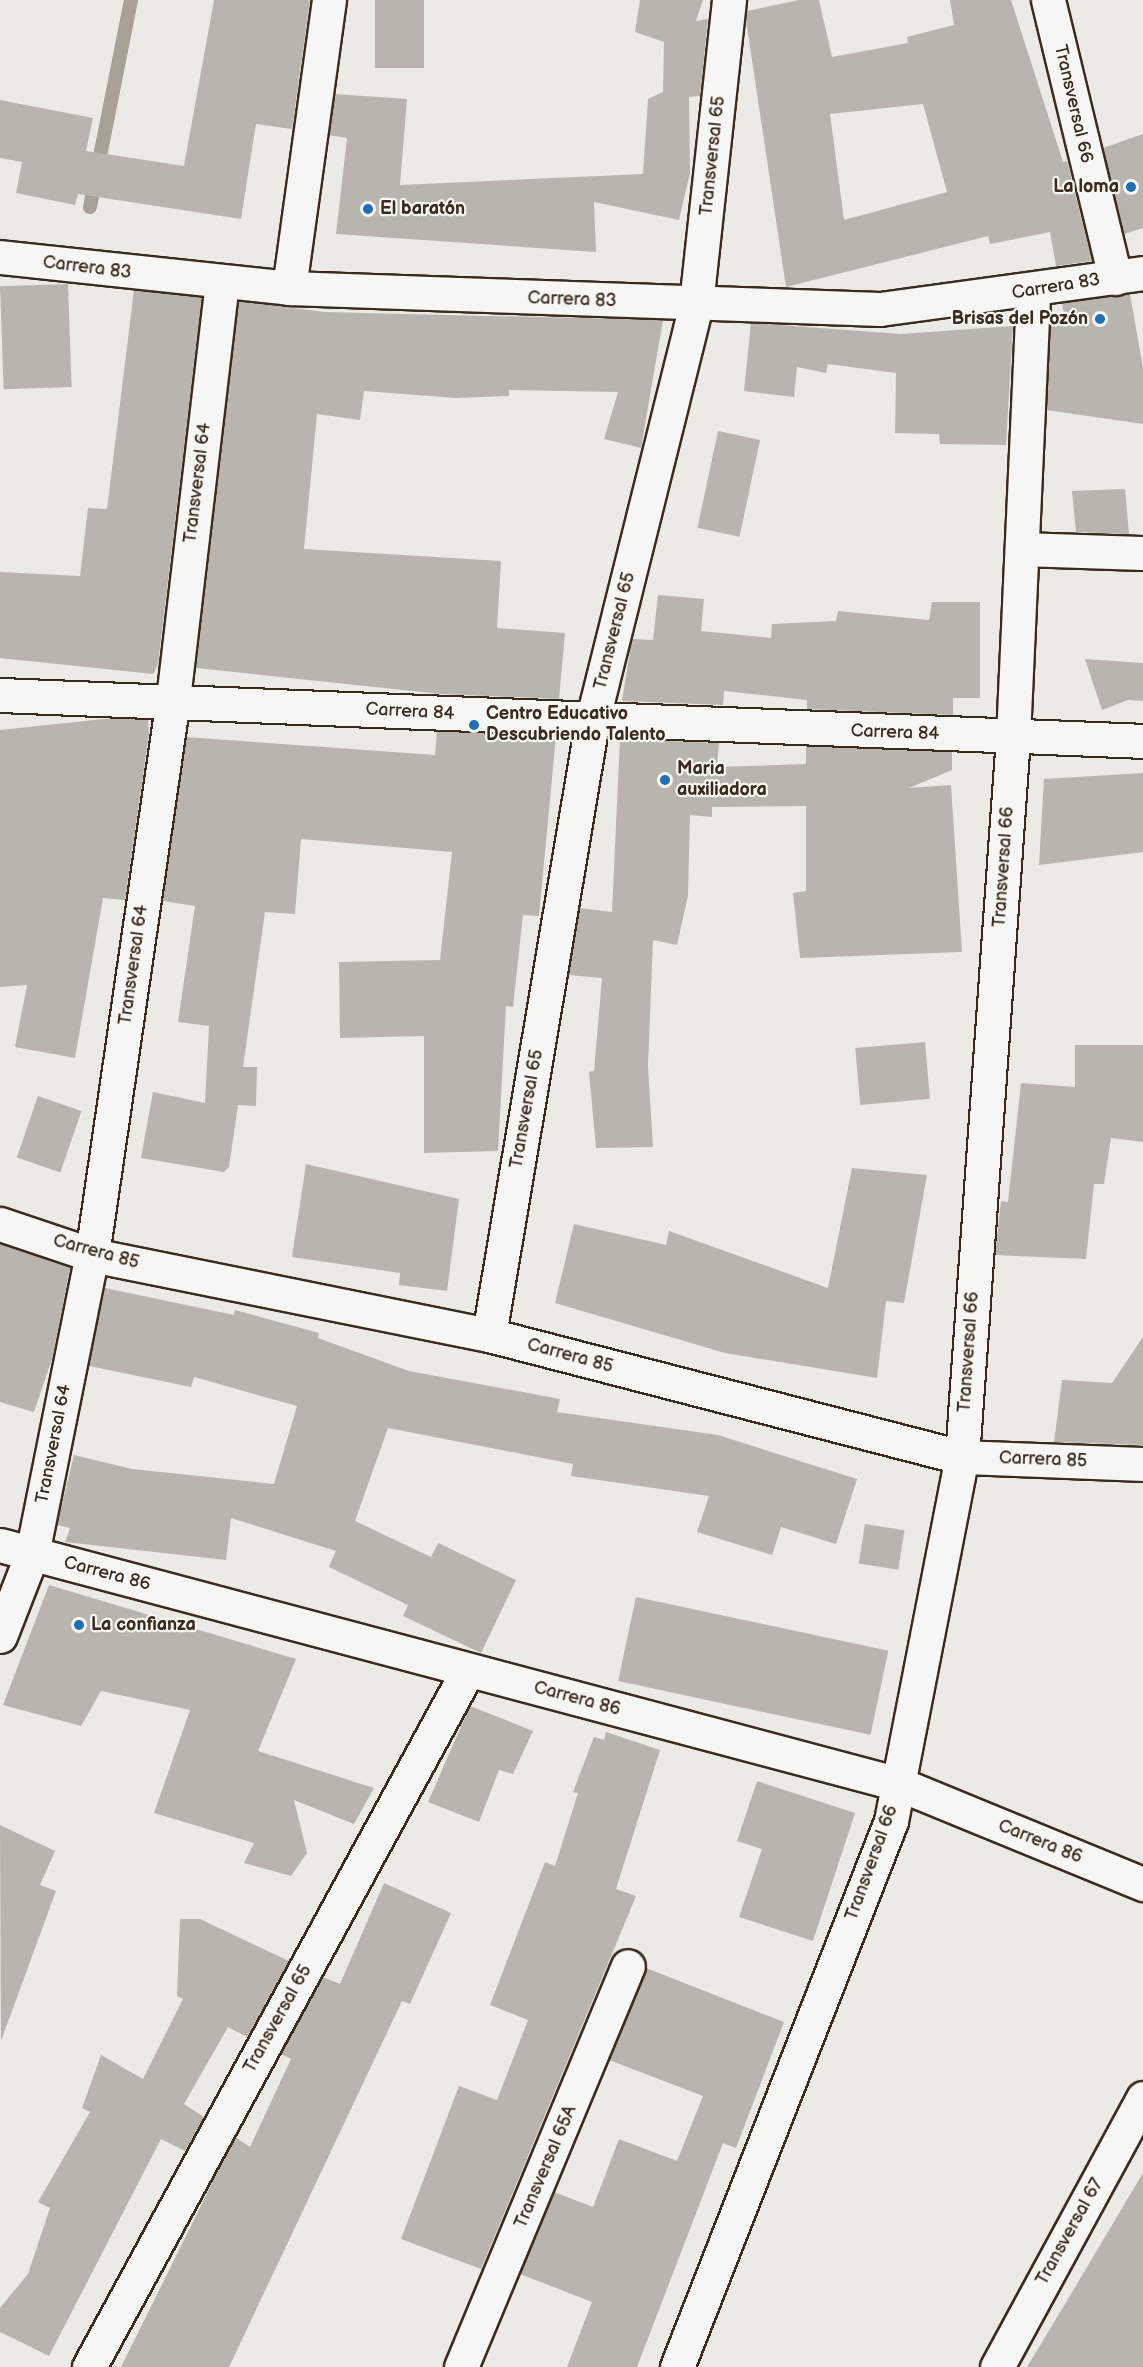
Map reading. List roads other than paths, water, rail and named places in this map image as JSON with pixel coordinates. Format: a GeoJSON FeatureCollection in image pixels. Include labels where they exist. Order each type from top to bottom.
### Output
{"type":"FeatureCollection","features":[{"type":"Feature","properties":{"kind":"street"},"geometry":{"type":"LineString","coordinates":[[289,288],[329,0]]}},
{"type":"Feature","properties":{"kind":"street","name":"Transversal 65"},"geometry":{"type":"LineString","coordinates":[[489,1335],[592,722],[696,304],[729,0]]}},
{"type":"Feature","properties":{"kind":"street","name":"Transversal 66"},"geometry":{"type":"LineString","coordinates":[[1048,0],[1129,275]]}},
{"type":"Feature","properties":{"kind":"street","name":"Carrera 83"},"geometry":{"type":"LineString","coordinates":[[0,257],[222,284],[289,288],[880,309],[1033,292],[1129,275]]}},
{"type":"Feature","properties":{"kind":"street","name":"Transversal 64"},"geometry":{"type":"LineString","coordinates":[[0,1636],[32,1554],[92,1255],[173,699],[222,284]]}},
{"type":"Feature","properties":{"kind":"street","name":"Transversal 66"},"geometry":{"type":"LineString","coordinates":[[677,2367],[891,1821],[962,1457],[1013,737],[1033,292]]}},
{"type":"Feature","properties":{"kind":"street"},"geometry":{"type":"LineString","coordinates":[[1022,549],[1143,553]]}},
{"type":"Feature","properties":{"kind":"street","name":"Carrera 84"},"geometry":{"type":"LineString","coordinates":[[0,696],[173,699],[592,722],[1143,741]]}},
{"type":"Feature","properties":{"kind":"street","name":"Carrera 85"},"geometry":{"type":"LineString","coordinates":[[0,1224],[92,1255],[489,1335],[962,1457],[1143,1464]]}},
{"type":"Feature","properties":{"kind":"street","name":"Carrera 86"},"geometry":{"type":"LineString","coordinates":[[0,1545],[899,1784],[1143,1884]]}},
{"type":"Feature","properties":{"kind":"street","name":"Transversal 65"},"geometry":{"type":"LineString","coordinates":[[89,2367],[468,1670]]}},
{"type":"Feature","properties":{"kind":"street","name":"Transversal 65A"},"geometry":{"type":"LineString","coordinates":[[461,2367],[628,1966]]}},
{"type":"Feature","properties":{"kind":"street","name":"Transversal 67"},"geometry":{"type":"LineString","coordinates":[[997,2367],[1143,2098]]}},
{"type":"Feature","properties":{"kind":"waterway"},"geometry":{"type":"LineString","coordinates":[[90,207],[131,0]]}},
{"type":"Feature","properties":{"kind":"place","name":"La loma"},"geometry":{"type":"Point","coordinates":[1131,187]}},
{"type":"Feature","properties":{"kind":"place","name":"El baratón"},"geometry":{"type":"Point","coordinates":[368,209]}},
{"type":"Feature","properties":{"kind":"place","name":"Brisas del Pozón"},"geometry":{"type":"Point","coordinates":[1100,319]}},
{"type":"Feature","properties":{"kind":"place","name":"Centro Educativo Descubriendo Talento"},"geometry":{"type":"Point","coordinates":[474,725]}},
{"type":"Feature","properties":{"kind":"place","name":"Maria auxiliadora"},"geometry":{"type":"Point","coordinates":[665,780]}},
{"type":"Feature","properties":{"kind":"place","name":"La confianza"},"geometry":{"type":"Point","coordinates":[79,1625]}}]}
